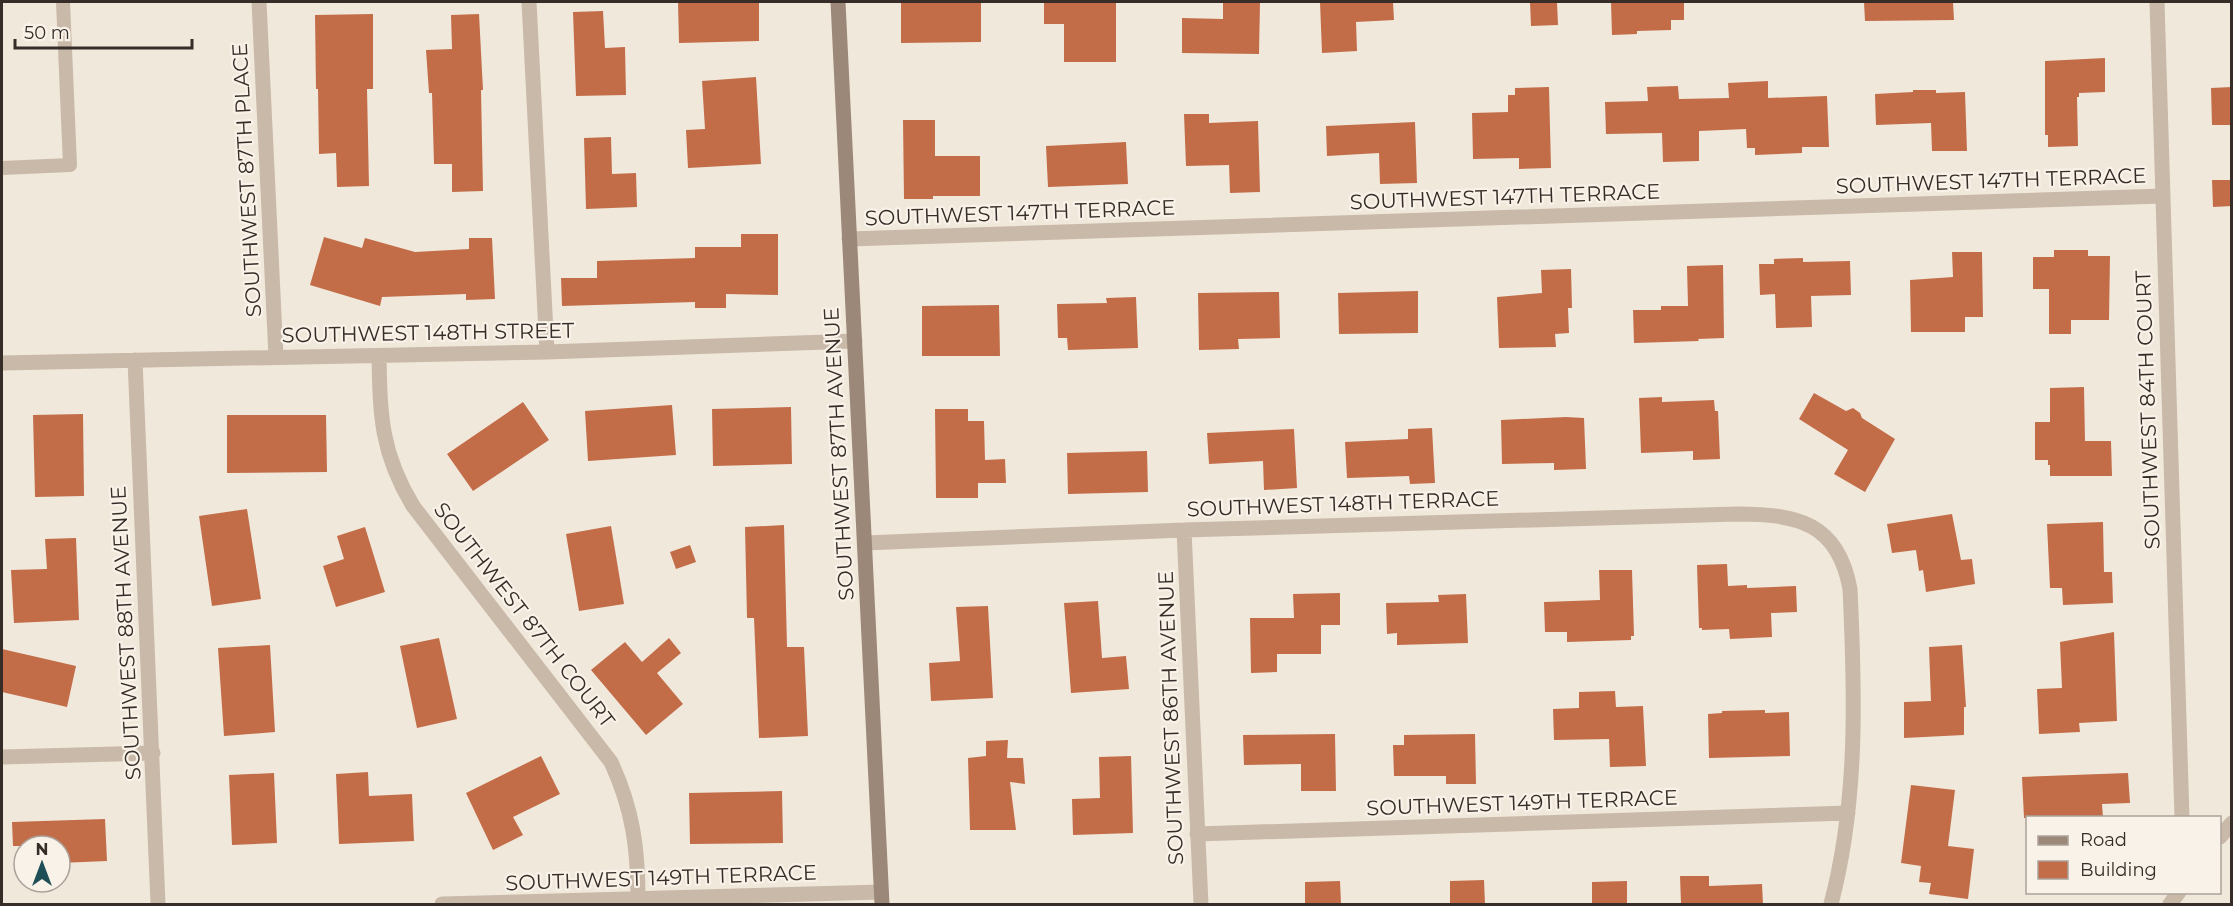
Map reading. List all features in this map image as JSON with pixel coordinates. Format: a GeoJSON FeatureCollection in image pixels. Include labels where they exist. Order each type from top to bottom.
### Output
{"type":"FeatureCollection","features":[{"type":"Feature","properties":{"kind":"street","name":"SOUTHWEST 87TH PLACE"},"geometry":{"type":"LineString","coordinates":[[260,2],[276,357]]}},
{"type":"Feature","properties":{"kind":"street"},"geometry":{"type":"LineString","coordinates":[[529,2],[547,352]]}},
{"type":"Feature","properties":{"kind":"street","name":"SOUTHWEST 87TH AVENUE"},"geometry":{"type":"LineString","coordinates":[[838,2],[881,898]]}},
{"type":"Feature","properties":{"kind":"street","name":"SOUTHWEST 84TH COURT"},"geometry":{"type":"LineString","coordinates":[[2157,2],[2182,816]]}},
{"type":"Feature","properties":{"kind":"street","name":"SOUTHWEST 147TH TERRACE"},"geometry":{"type":"LineString","coordinates":[[849,239],[2163,196]]}},
{"type":"Feature","properties":{"kind":"street","name":"SOUTHWEST 148TH STREET"},"geometry":{"type":"LineString","coordinates":[[2,363],[547,352],[855,341]]}},
{"type":"Feature","properties":{"kind":"street","name":"SOUTHWEST 87TH COURT"},"geometry":{"type":"LineString","coordinates":[[379,356],[380,409],[384,438],[400,484],[413,506],[612,762],[623,787],[635,833],[638,900]]}},
{"type":"Feature","properties":{"kind":"street","name":"SOUTHWEST 88TH AVENUE"},"geometry":{"type":"LineString","coordinates":[[135,360],[158,904]]}},
{"type":"Feature","properties":{"kind":"street","name":"SOUTHWEST 148TH TERRACE"},"geometry":{"type":"LineString","coordinates":[[865,543],[1184,530],[1766,514],[1804,522],[1820,531],[1841,555],[1850,589],[1854,736],[1848,813]]}},
{"type":"Feature","properties":{"kind":"street","name":"SOUTHWEST 86TH AVENUE"},"geometry":{"type":"LineString","coordinates":[[1184,530],[1201,904]]}},
{"type":"Feature","properties":{"kind":"street"},"geometry":{"type":"LineString","coordinates":[[2,757],[153,753]]}},
{"type":"Feature","properties":{"kind":"street"},"geometry":{"type":"LineString","coordinates":[[1830,904],[1848,813]]}},
{"type":"Feature","properties":{"kind":"street","name":"SOUTHWEST 149TH TERRACE"},"geometry":{"type":"LineString","coordinates":[[1197,834],[1848,813]]}},
{"type":"Feature","properties":{"kind":"street"},"geometry":{"type":"LineString","coordinates":[[2221,836],[2232,823]]}},
{"type":"Feature","properties":{"kind":"street","name":"SOUTHWEST 149TH TERRACE"},"geometry":{"type":"LineString","coordinates":[[442,904],[881,898]]}},
{"type":"Feature","properties":{"kind":"lane"},"geometry":{"type":"LineString","coordinates":[[2,168],[70,165],[63,2]]}},
{"type":"Feature","properties":{"kind":"building"},"geometry":{"type":"Polygon","coordinates":[[[678,2],[759,2],[759,41],[679,43],[678,2]]]}},
{"type":"Feature","properties":{"kind":"building"},"geometry":{"type":"Polygon","coordinates":[[[901,2],[981,2],[981,42],[901,43],[901,2]]]}},
{"type":"Feature","properties":{"kind":"building"},"geometry":{"type":"Polygon","coordinates":[[[1044,2],[1116,2],[1116,62],[1064,62],[1064,24],[1044,24],[1044,2]]]}},
{"type":"Feature","properties":{"kind":"building"},"geometry":{"type":"Polygon","coordinates":[[[1223,2],[1260,2],[1259,54],[1182,53],[1182,18],[1223,19],[1223,2]]]}},
{"type":"Feature","properties":{"kind":"building"},"geometry":{"type":"Polygon","coordinates":[[[1320,2],[1393,2],[1394,20],[1356,22],[1357,51],[1322,53],[1320,2]]]}},
{"type":"Feature","properties":{"kind":"building"},"geometry":{"type":"Polygon","coordinates":[[[1530,2],[1557,2],[1558,25],[1531,26],[1530,2]]]}},
{"type":"Feature","properties":{"kind":"building"},"geometry":{"type":"Polygon","coordinates":[[[1611,2],[1684,2],[1684,20],[1671,20],[1671,30],[1637,31],[1637,34],[1612,35],[1611,2]]]}},
{"type":"Feature","properties":{"kind":"building"},"geometry":{"type":"Polygon","coordinates":[[[1864,2],[1953,2],[1954,20],[1865,21],[1864,2]]]}},
{"type":"Feature","properties":{"kind":"building"},"geometry":{"type":"Polygon","coordinates":[[[603,11],[605,48],[625,47],[626,95],[576,96],[573,12],[603,11]]]}},
{"type":"Feature","properties":{"kind":"building"},"geometry":{"type":"Polygon","coordinates":[[[373,14],[373,89],[367,89],[369,186],[337,187],[336,153],[319,154],[315,15],[373,14]]]}},
{"type":"Feature","properties":{"kind":"building"},"geometry":{"type":"Polygon","coordinates":[[[479,14],[483,90],[481,90],[483,191],[452,192],[452,164],[434,164],[432,93],[429,93],[426,50],[452,49],[451,15],[479,14]]]}},
{"type":"Feature","properties":{"kind":"building"},"geometry":{"type":"Polygon","coordinates":[[[2105,58],[2105,92],[2079,93],[2077,97],[2078,146],[2048,147],[2048,135],[2045,135],[2045,61],[2105,58]]]}},
{"type":"Feature","properties":{"kind":"building"},"geometry":{"type":"Polygon","coordinates":[[[756,77],[761,164],[688,168],[686,130],[705,129],[702,81],[756,77]]]}},
{"type":"Feature","properties":{"kind":"building"},"geometry":{"type":"Polygon","coordinates":[[[1768,81],[1768,98],[1827,96],[1829,147],[1802,147],[1802,153],[1755,155],[1755,148],[1747,148],[1746,129],[1699,131],[1699,161],[1663,162],[1662,133],[1606,134],[1605,102],[1648,101],[1647,87],[1678,86],[1679,99],[1729,98],[1728,83],[1768,81]]]}},
{"type":"Feature","properties":{"kind":"building"},"geometry":{"type":"Polygon","coordinates":[[[1549,87],[1551,168],[1519,169],[1519,158],[1473,159],[1472,113],[1508,112],[1508,95],[1515,95],[1515,88],[1549,87]]]}},
{"type":"Feature","properties":{"kind":"building"},"geometry":{"type":"Polygon","coordinates":[[[2232,87],[2232,125],[2212,125],[2211,88],[2232,87]]]}},
{"type":"Feature","properties":{"kind":"building"},"geometry":{"type":"Polygon","coordinates":[[[1913,90],[1936,90],[1936,93],[1965,92],[1967,151],[1932,151],[1931,123],[1876,125],[1875,94],[1913,92],[1913,90]]]}},
{"type":"Feature","properties":{"kind":"building"},"geometry":{"type":"Polygon","coordinates":[[[1184,114],[1209,114],[1209,123],[1258,121],[1260,192],[1230,193],[1229,165],[1186,166],[1184,114]]]}},
{"type":"Feature","properties":{"kind":"building"},"geometry":{"type":"Polygon","coordinates":[[[903,120],[935,120],[935,156],[980,156],[980,196],[933,196],[933,199],[904,199],[903,120]]]}},
{"type":"Feature","properties":{"kind":"building"},"geometry":{"type":"Polygon","coordinates":[[[1415,122],[1417,183],[1380,184],[1379,153],[1327,156],[1326,126],[1415,122]]]}},
{"type":"Feature","properties":{"kind":"building"},"geometry":{"type":"Polygon","coordinates":[[[611,137],[612,174],[636,173],[637,207],[586,209],[584,138],[611,137]]]}},
{"type":"Feature","properties":{"kind":"building"},"geometry":{"type":"Polygon","coordinates":[[[1126,142],[1128,184],[1048,187],[1046,146],[1126,142]]]}},
{"type":"Feature","properties":{"kind":"building"},"geometry":{"type":"Polygon","coordinates":[[[2212,180],[2232,180],[2232,206],[2213,207],[2212,180]]]}},
{"type":"Feature","properties":{"kind":"building"},"geometry":{"type":"Polygon","coordinates":[[[741,234],[778,234],[778,295],[726,294],[726,308],[695,308],[695,302],[562,306],[561,278],[597,278],[597,261],[695,258],[695,247],[741,247],[741,234]]]}},
{"type":"Feature","properties":{"kind":"building"},"geometry":{"type":"Polygon","coordinates":[[[324,237],[362,248],[365,238],[415,252],[469,249],[469,238],[492,238],[495,299],[466,300],[466,294],[382,297],[380,306],[310,285],[324,237]]]}},
{"type":"Feature","properties":{"kind":"building"},"geometry":{"type":"Polygon","coordinates":[[[2054,250],[2088,250],[2088,256],[2110,256],[2109,320],[2071,320],[2071,334],[2049,334],[2049,289],[2033,289],[2033,257],[2054,257],[2054,250]]]}},
{"type":"Feature","properties":{"kind":"building"},"geometry":{"type":"Polygon","coordinates":[[[1952,252],[1982,252],[1983,317],[1965,317],[1965,332],[1911,332],[1910,280],[1953,277],[1952,252]]]}},
{"type":"Feature","properties":{"kind":"building"},"geometry":{"type":"Polygon","coordinates":[[[1803,258],[1803,262],[1850,261],[1851,295],[1811,296],[1812,327],[1776,328],[1775,294],[1760,295],[1759,264],[1774,264],[1774,259],[1803,258]]]}},
{"type":"Feature","properties":{"kind":"building"},"geometry":{"type":"Polygon","coordinates":[[[1723,265],[1724,338],[1634,343],[1633,310],[1661,310],[1661,306],[1688,306],[1687,266],[1723,265]]]}},
{"type":"Feature","properties":{"kind":"building"},"geometry":{"type":"Polygon","coordinates":[[[1571,269],[1572,308],[1568,308],[1569,333],[1555,334],[1556,347],[1499,348],[1497,297],[1542,293],[1541,270],[1571,269]]]}},
{"type":"Feature","properties":{"kind":"building"},"geometry":{"type":"Polygon","coordinates":[[[1418,291],[1418,333],[1339,334],[1338,293],[1418,291]]]}},
{"type":"Feature","properties":{"kind":"building"},"geometry":{"type":"Polygon","coordinates":[[[1279,292],[1280,338],[1238,339],[1239,349],[1199,350],[1198,293],[1279,292]]]}},
{"type":"Feature","properties":{"kind":"building"},"geometry":{"type":"Polygon","coordinates":[[[1136,297],[1138,348],[1068,350],[1067,338],[1058,338],[1057,304],[1107,303],[1106,298],[1136,297]]]}},
{"type":"Feature","properties":{"kind":"building"},"geometry":{"type":"Polygon","coordinates":[[[999,305],[1000,356],[922,356],[922,306],[999,305]]]}},
{"type":"Feature","properties":{"kind":"building"},"geometry":{"type":"Polygon","coordinates":[[[2084,387],[2085,441],[2111,441],[2112,476],[2050,476],[2048,460],[2035,460],[2035,422],[2050,422],[2050,388],[2084,387]]]}},
{"type":"Feature","properties":{"kind":"building"},"geometry":{"type":"Polygon","coordinates":[[[1814,393],[1846,411],[1853,408],[1860,413],[1862,418],[1895,439],[1865,492],[1834,474],[1848,450],[1799,419],[1814,393]]]}},
{"type":"Feature","properties":{"kind":"building"},"geometry":{"type":"Polygon","coordinates":[[[1662,397],[1662,402],[1714,400],[1715,411],[1718,411],[1720,459],[1693,460],[1693,451],[1641,453],[1639,398],[1662,397]]]}},
{"type":"Feature","properties":{"kind":"building"},"geometry":{"type":"Polygon","coordinates":[[[523,402],[549,440],[473,491],[447,454],[523,402]]]}},
{"type":"Feature","properties":{"kind":"building"},"geometry":{"type":"Polygon","coordinates":[[[672,405],[676,455],[588,461],[585,411],[672,405]]]}},
{"type":"Feature","properties":{"kind":"building"},"geometry":{"type":"Polygon","coordinates":[[[791,407],[792,464],[713,466],[712,409],[791,407]]]}},
{"type":"Feature","properties":{"kind":"building"},"geometry":{"type":"Polygon","coordinates":[[[935,409],[968,409],[968,421],[984,421],[985,460],[1005,459],[1006,483],[978,483],[978,498],[936,498],[935,409]]]}},
{"type":"Feature","properties":{"kind":"building"},"geometry":{"type":"Polygon","coordinates":[[[83,414],[84,496],[35,497],[33,415],[83,414]]]}},
{"type":"Feature","properties":{"kind":"building"},"geometry":{"type":"Polygon","coordinates":[[[227,415],[326,415],[327,472],[227,473],[227,415]]]}},
{"type":"Feature","properties":{"kind":"building"},"geometry":{"type":"Polygon","coordinates":[[[1584,418],[1586,469],[1554,470],[1554,463],[1502,464],[1501,420],[1584,418]]]}},
{"type":"Feature","properties":{"kind":"building"},"geometry":{"type":"Polygon","coordinates":[[[1432,428],[1435,483],[1410,484],[1409,476],[1347,478],[1345,442],[1408,439],[1408,429],[1432,428]]]}},
{"type":"Feature","properties":{"kind":"building"},"geometry":{"type":"Polygon","coordinates":[[[1294,429],[1297,488],[1264,490],[1263,461],[1209,464],[1207,433],[1294,429]]]}},
{"type":"Feature","properties":{"kind":"building"},"geometry":{"type":"Polygon","coordinates":[[[1147,451],[1148,492],[1068,494],[1067,453],[1147,451]]]}},
{"type":"Feature","properties":{"kind":"building"},"geometry":{"type":"Polygon","coordinates":[[[247,509],[261,599],[212,606],[199,516],[247,509]]]}},
{"type":"Feature","properties":{"kind":"building"},"geometry":{"type":"Polygon","coordinates":[[[1952,514],[1961,560],[1972,559],[1975,584],[1926,592],[1923,570],[1919,571],[1916,550],[1892,553],[1887,524],[1952,514]]]}},
{"type":"Feature","properties":{"kind":"building"},"geometry":{"type":"Polygon","coordinates":[[[2103,522],[2104,572],[2112,572],[2113,603],[2063,605],[2062,588],[2050,588],[2047,524],[2103,522]]]}},
{"type":"Feature","properties":{"kind":"building"},"geometry":{"type":"Polygon","coordinates":[[[784,525],[787,647],[804,647],[808,736],[759,738],[754,618],[747,618],[745,527],[784,525]]]}},
{"type":"Feature","properties":{"kind":"building"},"geometry":{"type":"Polygon","coordinates":[[[611,526],[624,604],[579,611],[566,534],[611,526]]]}},
{"type":"Feature","properties":{"kind":"building"},"geometry":{"type":"Polygon","coordinates":[[[365,527],[385,592],[336,607],[323,566],[344,559],[337,536],[365,527]]]}},
{"type":"Feature","properties":{"kind":"building"},"geometry":{"type":"Polygon","coordinates":[[[76,538],[79,620],[14,623],[11,570],[47,569],[45,539],[76,538]]]}},
{"type":"Feature","properties":{"kind":"building"},"geometry":{"type":"Polygon","coordinates":[[[690,545],[696,562],[676,569],[670,552],[690,545]]]}},
{"type":"Feature","properties":{"kind":"building"},"geometry":{"type":"Polygon","coordinates":[[[1727,564],[1728,586],[1747,585],[1747,588],[1796,586],[1797,612],[1771,613],[1772,637],[1730,639],[1729,629],[1702,630],[1699,628],[1697,565],[1727,564]]]}},
{"type":"Feature","properties":{"kind":"building"},"geometry":{"type":"Polygon","coordinates":[[[1599,570],[1632,570],[1634,636],[1631,636],[1631,640],[1567,642],[1567,632],[1545,632],[1544,602],[1600,600],[1599,570]]]}},
{"type":"Feature","properties":{"kind":"building"},"geometry":{"type":"Polygon","coordinates":[[[1340,593],[1340,625],[1321,625],[1321,654],[1277,654],[1277,672],[1251,673],[1250,618],[1294,618],[1293,594],[1340,593]]]}},
{"type":"Feature","properties":{"kind":"building"},"geometry":{"type":"Polygon","coordinates":[[[1466,594],[1468,643],[1397,645],[1397,633],[1387,634],[1386,603],[1439,602],[1438,595],[1466,594]]]}},
{"type":"Feature","properties":{"kind":"building"},"geometry":{"type":"Polygon","coordinates":[[[1098,601],[1102,658],[1126,656],[1129,689],[1071,693],[1064,603],[1098,601]]]}},
{"type":"Feature","properties":{"kind":"building"},"geometry":{"type":"Polygon","coordinates":[[[988,606],[993,698],[931,701],[929,663],[960,661],[956,607],[988,606]]]}},
{"type":"Feature","properties":{"kind":"building"},"geometry":{"type":"Polygon","coordinates":[[[2114,632],[2117,721],[2079,723],[2080,732],[2039,734],[2037,689],[2062,688],[2060,642],[2114,632]]]}},
{"type":"Feature","properties":{"kind":"building"},"geometry":{"type":"Polygon","coordinates":[[[439,638],[457,719],[417,728],[400,646],[439,638]]]}},
{"type":"Feature","properties":{"kind":"building"},"geometry":{"type":"Polygon","coordinates":[[[669,638],[681,653],[657,673],[683,704],[646,735],[591,670],[625,642],[642,662],[669,638]]]}},
{"type":"Feature","properties":{"kind":"building"},"geometry":{"type":"Polygon","coordinates":[[[270,645],[275,732],[224,736],[218,648],[270,645]]]}},
{"type":"Feature","properties":{"kind":"building"},"geometry":{"type":"Polygon","coordinates":[[[1962,645],[1966,707],[1964,707],[1964,735],[1904,738],[1904,702],[1931,701],[1929,647],[1962,645]]]}},
{"type":"Feature","properties":{"kind":"building"},"geometry":{"type":"Polygon","coordinates":[[[2,649],[76,666],[67,707],[2,692],[2,649]]]}},
{"type":"Feature","properties":{"kind":"building"},"geometry":{"type":"Polygon","coordinates":[[[1615,691],[1616,707],[1643,706],[1646,766],[1610,767],[1609,739],[1554,740],[1553,709],[1579,708],[1579,692],[1615,691]]]}},
{"type":"Feature","properties":{"kind":"building"},"geometry":{"type":"Polygon","coordinates":[[[1765,710],[1765,713],[1789,712],[1790,756],[1709,758],[1708,714],[1722,713],[1722,711],[1765,710]]]}},
{"type":"Feature","properties":{"kind":"building"},"geometry":{"type":"Polygon","coordinates":[[[1335,734],[1336,791],[1301,791],[1301,764],[1244,765],[1243,735],[1335,734]]]}},
{"type":"Feature","properties":{"kind":"building"},"geometry":{"type":"Polygon","coordinates":[[[1475,734],[1476,784],[1446,784],[1446,776],[1394,776],[1393,745],[1404,745],[1404,735],[1475,734]]]}},
{"type":"Feature","properties":{"kind":"building"},"geometry":{"type":"Polygon","coordinates":[[[1008,740],[1007,758],[1023,758],[1025,784],[1010,782],[1016,830],[970,830],[968,758],[986,756],[986,741],[1008,740]]]}},
{"type":"Feature","properties":{"kind":"building"},"geometry":{"type":"Polygon","coordinates":[[[541,756],[560,794],[513,817],[523,835],[493,850],[466,793],[541,756]]]}},
{"type":"Feature","properties":{"kind":"building"},"geometry":{"type":"Polygon","coordinates":[[[1131,756],[1133,833],[1073,835],[1072,799],[1100,798],[1099,757],[1131,756]]]}},
{"type":"Feature","properties":{"kind":"building"},"geometry":{"type":"Polygon","coordinates":[[[368,772],[369,796],[412,794],[414,841],[339,844],[336,774],[368,772]]]}},
{"type":"Feature","properties":{"kind":"building"},"geometry":{"type":"Polygon","coordinates":[[[274,773],[277,843],[232,845],[229,775],[274,773]]]}},
{"type":"Feature","properties":{"kind":"building"},"geometry":{"type":"Polygon","coordinates":[[[2128,773],[2130,803],[2102,804],[2103,816],[2026,816],[2024,818],[2022,777],[2128,773]]]}},
{"type":"Feature","properties":{"kind":"building"},"geometry":{"type":"Polygon","coordinates":[[[1911,785],[1955,790],[1948,846],[1974,849],[1968,899],[1929,894],[1931,883],[1919,882],[1921,866],[1901,863],[1911,785]]]}},
{"type":"Feature","properties":{"kind":"building"},"geometry":{"type":"Polygon","coordinates":[[[782,791],[783,843],[690,844],[689,793],[782,791]]]}},
{"type":"Feature","properties":{"kind":"building"},"geometry":{"type":"Polygon","coordinates":[[[105,819],[107,861],[72,862],[72,834],[12,834],[12,822],[105,819]]]}},
{"type":"Feature","properties":{"kind":"building"},"geometry":{"type":"Polygon","coordinates":[[[1680,876],[1709,876],[1709,886],[1762,884],[1763,904],[1681,904],[1680,876]]]}},
{"type":"Feature","properties":{"kind":"building"},"geometry":{"type":"Polygon","coordinates":[[[1484,880],[1485,904],[1450,904],[1450,881],[1484,880]]]}},
{"type":"Feature","properties":{"kind":"building"},"geometry":{"type":"Polygon","coordinates":[[[1340,881],[1341,904],[1305,904],[1305,882],[1340,881]]]}},
{"type":"Feature","properties":{"kind":"building"},"geometry":{"type":"Polygon","coordinates":[[[1627,881],[1627,904],[1592,904],[1592,882],[1627,881]]]}}]}
